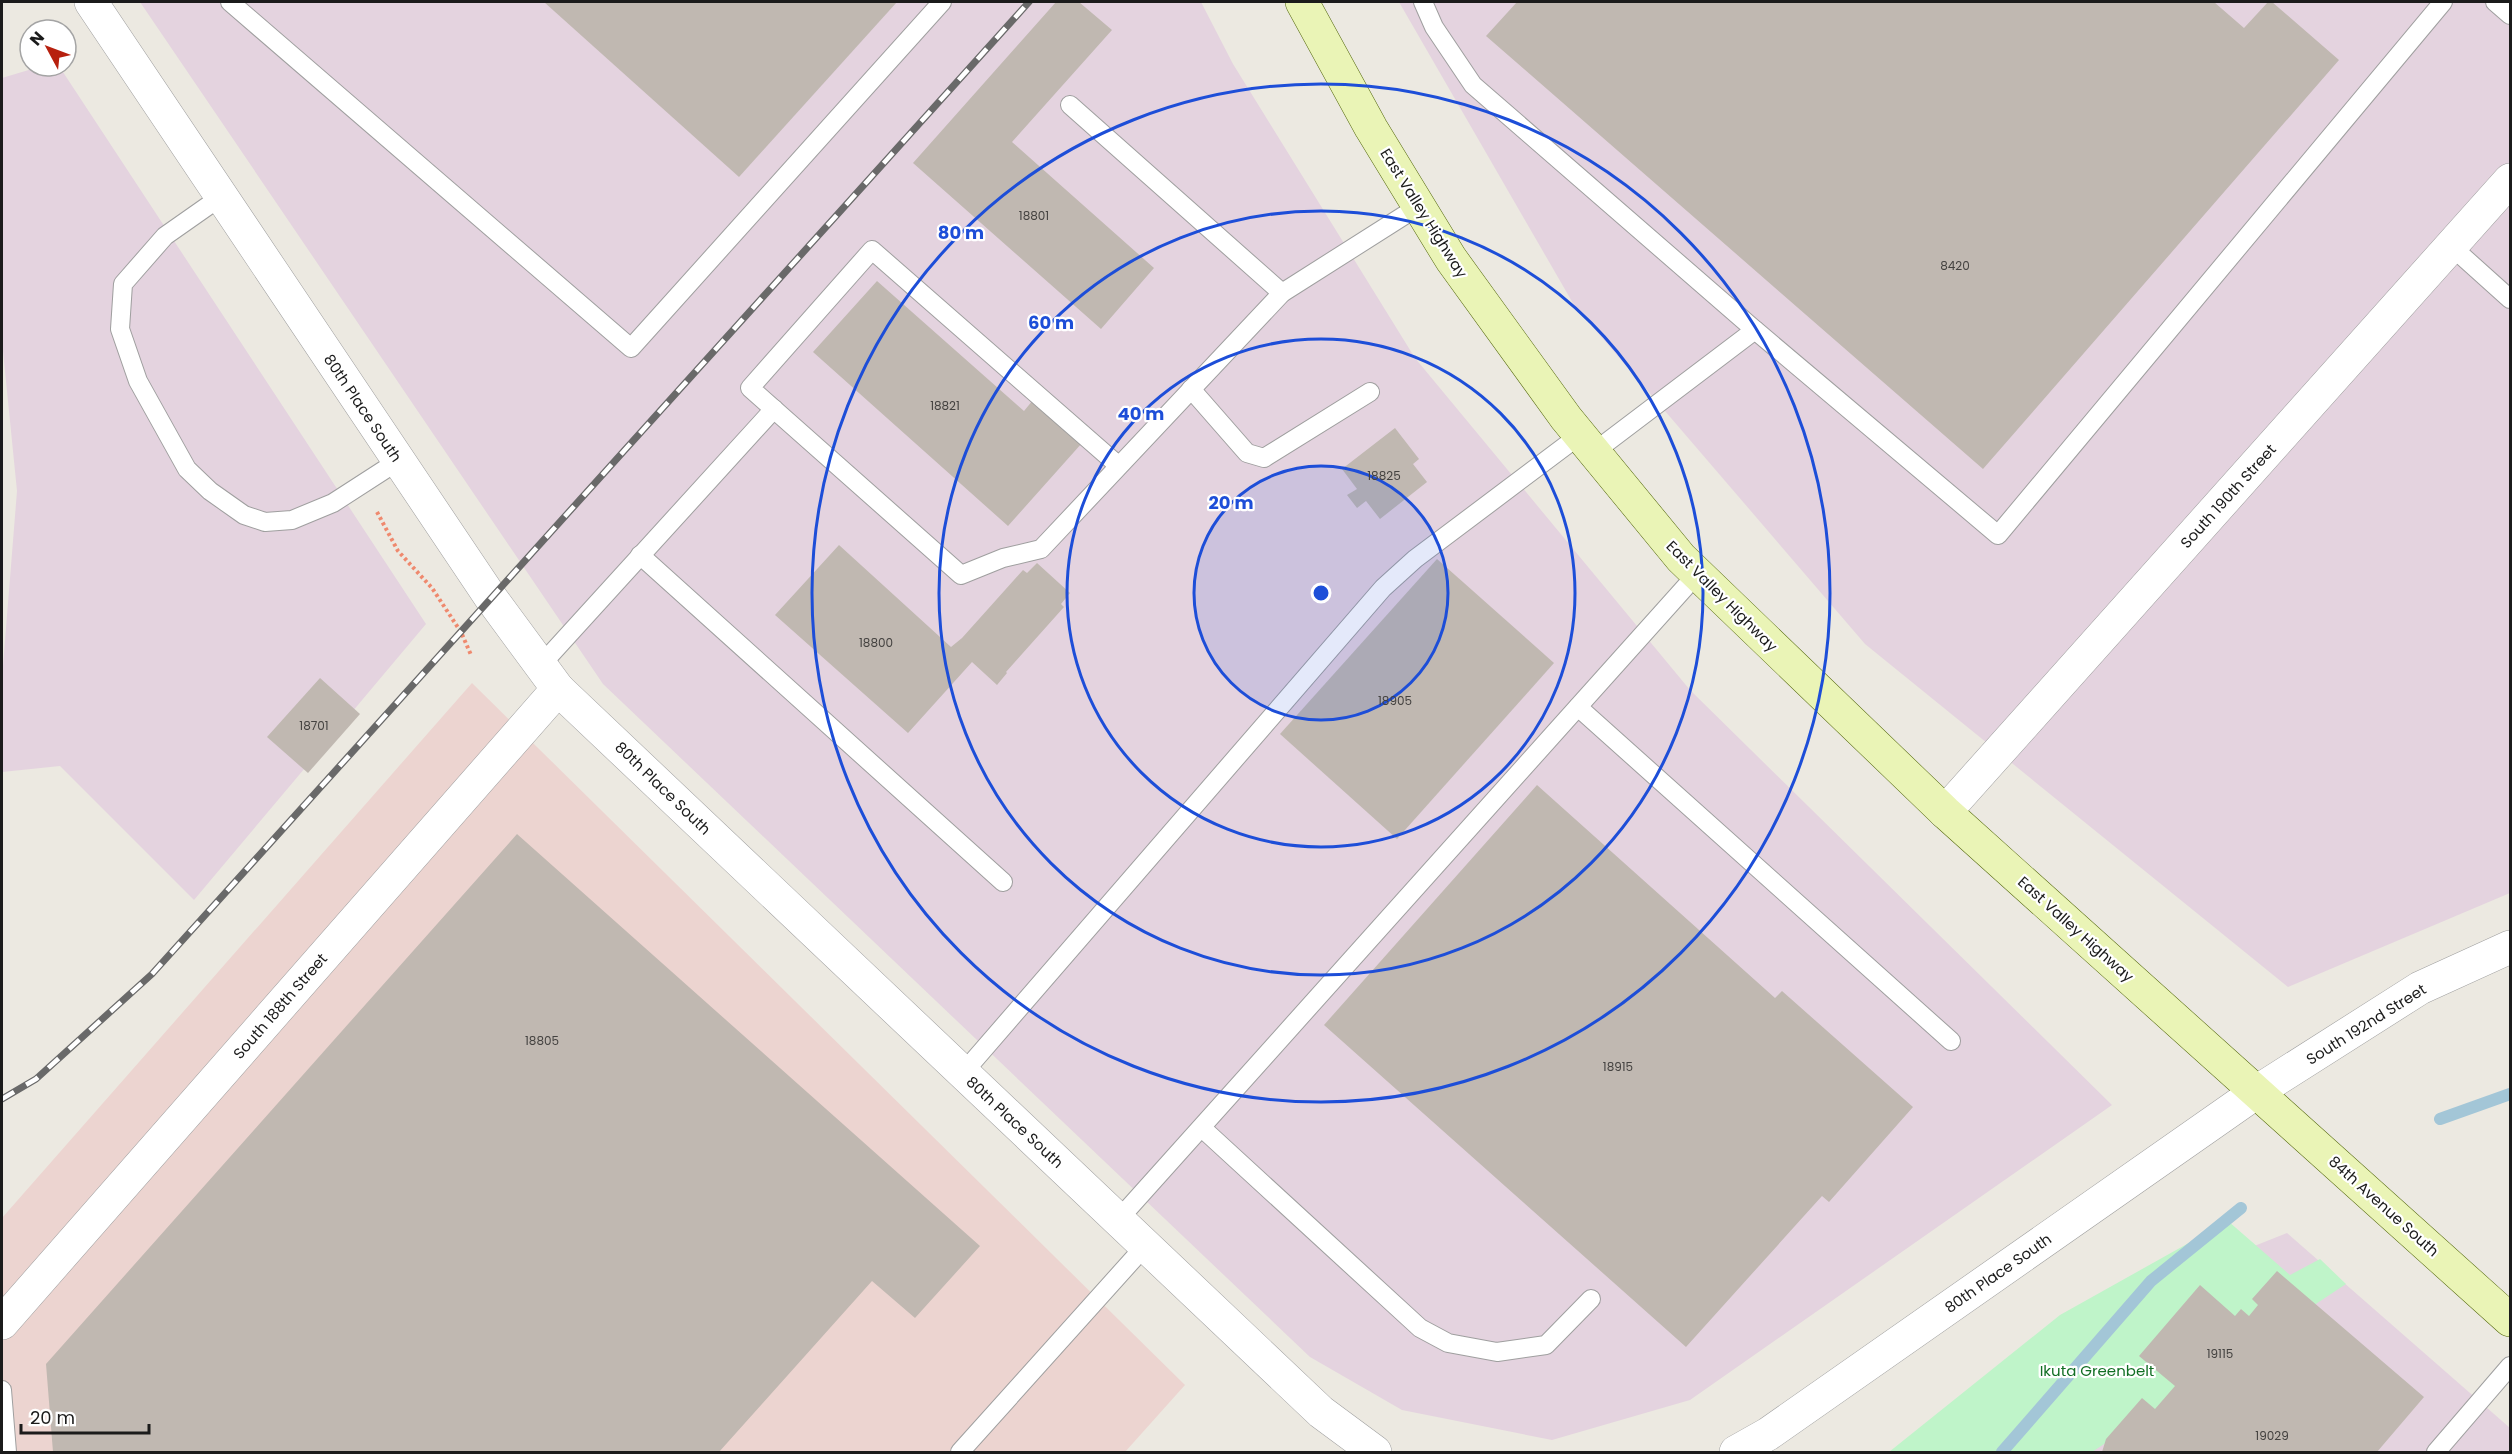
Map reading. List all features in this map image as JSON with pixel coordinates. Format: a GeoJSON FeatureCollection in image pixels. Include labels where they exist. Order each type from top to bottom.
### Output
{"type":"FeatureCollection","features":[{"type":"Feature","properties":{"kind":"main road","name":"East Valley Highway"},"geometry":{"type":"LineString","coordinates":[[1302,2],[1371,128],[1451,259],[1587,444],[1681,558],[1945,812],[2258,1091]]}},
{"type":"Feature","properties":{"kind":"main road","name":"84th Avenue South"},"geometry":{"type":"LineString","coordinates":[[2258,1091],[2511,1320]]}},
{"type":"Feature","properties":{"kind":"street","name":"80th Place South"},"geometry":{"type":"LineString","coordinates":[[91,2],[491,598],[550,677],[1321,1412],[1375,1452]]}},
{"type":"Feature","properties":{"kind":"street","name":"South 190th Street"},"geometry":{"type":"LineString","coordinates":[[1945,812],[2511,180]]}},
{"type":"Feature","properties":{"kind":"street","name":"South 188th Street"},"geometry":{"type":"LineString","coordinates":[[2,1323],[550,677]]}},
{"type":"Feature","properties":{"kind":"street","name":"South 192nd Street"},"geometry":{"type":"LineString","coordinates":[[2258,1091],[2420,988],[2511,947]]}},
{"type":"Feature","properties":{"kind":"street","name":"80th Place South"},"geometry":{"type":"LineString","coordinates":[[1736,1452],[1768,1434],[2258,1091]]}},
{"type":"Feature","properties":{"kind":"lane"},"geometry":{"type":"LineString","coordinates":[[230,2],[632,348],[942,2]]}},
{"type":"Feature","properties":{"kind":"lane"},"geometry":{"type":"LineString","coordinates":[[1423,2],[1434,27],[1473,85],[1755,330],[1998,535],[2443,2]]}},
{"type":"Feature","properties":{"kind":"lane"},"geometry":{"type":"LineString","coordinates":[[2495,2],[2511,15]]}},
{"type":"Feature","properties":{"kind":"lane"},"geometry":{"type":"LineString","coordinates":[[1070,105],[1282,293]]}},
{"type":"Feature","properties":{"kind":"lane"},"geometry":{"type":"LineString","coordinates":[[222,196],[165,236],[123,284],[120,329],[138,381],[187,469],[210,490],[244,514],[265,522],[292,520],[333,503],[398,461]]}},
{"type":"Feature","properties":{"kind":"lane"},"geometry":{"type":"LineString","coordinates":[[1119,466],[872,250],[750,388],[961,575],[1003,558],[1041,549],[1282,293],[1419,206]]}},
{"type":"Feature","properties":{"kind":"lane"},"geometry":{"type":"LineString","coordinates":[[2451,246],[2511,299]]}},
{"type":"Feature","properties":{"kind":"lane"},"geometry":{"type":"LineString","coordinates":[[963,1073],[1383,588],[1415,559],[1755,330]]}},
{"type":"Feature","properties":{"kind":"lane"},"geometry":{"type":"LineString","coordinates":[[1191,390],[1247,453],[1264,458],[1370,392]]}},
{"type":"Feature","properties":{"kind":"lane"},"geometry":{"type":"LineString","coordinates":[[550,677],[640,555],[774,409]]}},
{"type":"Feature","properties":{"kind":"lane"},"geometry":{"type":"LineString","coordinates":[[640,555],[1003,882]]}},
{"type":"Feature","properties":{"kind":"lane"},"geometry":{"type":"LineString","coordinates":[[1118,1220],[1697,574]]}},
{"type":"Feature","properties":{"kind":"lane"},"geometry":{"type":"LineString","coordinates":[[1578,707],[1951,1041]]}},
{"type":"Feature","properties":{"kind":"lane"},"geometry":{"type":"LineString","coordinates":[[1202,1128],[1420,1328],[1448,1343],[1497,1352],[1546,1346],[1591,1299]]}},
{"type":"Feature","properties":{"kind":"lane"},"geometry":{"type":"LineString","coordinates":[[960,1452],[1146,1246]]}},
{"type":"Feature","properties":{"kind":"lane"},"geometry":{"type":"LineString","coordinates":[[2436,1452],[2511,1366]]}},
{"type":"Feature","properties":{"kind":"lane"},"geometry":{"type":"LineString","coordinates":[[2,1390],[7,1452]]}},
{"type":"Feature","properties":{"kind":"path"},"geometry":{"type":"LineString","coordinates":[[362,484],[398,552],[432,588],[461,632],[471,655]]}},
{"type":"Feature","properties":{"kind":"shaded area"},"geometry":{"type":"Polygon","coordinates":[[[140,2],[1201,2],[1233,64],[1415,358],[1690,690],[2112,1105],[1690,1400],[1552,1440],[1402,1410],[1310,1357],[603,684],[140,2]]]}},
{"type":"Feature","properties":{"kind":"shaded area"},"geometry":{"type":"Polygon","coordinates":[[[1399,2],[2510,2],[2510,893],[2288,987],[1865,644],[1574,305],[1399,2]]]}},
{"type":"Feature","properties":{"kind":"shaded area"},"geometry":{"type":"Polygon","coordinates":[[[18,73],[18,78],[67,78],[426,624],[194,900],[60,766],[2,772],[2,678],[17,491],[2,341],[2,78],[18,73]]]}},
{"type":"Feature","properties":{"kind":"shaded area"},"geometry":{"type":"Polygon","coordinates":[[[472,683],[1185,1385],[1125,1452],[2,1452],[2,1218],[472,683]]]}},
{"type":"Feature","properties":{"kind":"shaded area"},"geometry":{"type":"Polygon","coordinates":[[[2287,1233],[2510,1428],[2510,1452],[2031,1452],[2194,1270],[2287,1233]]]}},
{"type":"Feature","properties":{"kind":"green space","name":"Ikuta Greenbelt"},"geometry":{"type":"Polygon","coordinates":[[[2228,1221],[2290,1275],[2320,1259],[2346,1284],[2092,1452],[1889,1452],[2060,1315],[2228,1221]]]}},
{"type":"Feature","properties":{"kind":"building"},"geometry":{"type":"Polygon","coordinates":[[[544,2],[897,2],[739,177],[544,2]]]}},
{"type":"Feature","properties":{"kind":"building"},"geometry":{"type":"Polygon","coordinates":[[[1056,2],[1079,2],[1112,30],[1012,142],[1154,268],[1101,329],[913,163],[1056,2]]]}},
{"type":"Feature","properties":{"kind":"building"},"geometry":{"type":"Polygon","coordinates":[[[1517,2],[2214,2],[2244,28],[2268,2],[2272,2],[2339,60],[1983,469],[1486,36],[1517,2]]]}},
{"type":"Feature","properties":{"kind":"building"},"geometry":{"type":"Polygon","coordinates":[[[877,281],[1024,411],[1033,400],[1082,443],[1008,526],[813,352],[877,281]]]}},
{"type":"Feature","properties":{"kind":"building"},"geometry":{"type":"Polygon","coordinates":[[[1395,428],[1419,459],[1413,464],[1427,482],[1380,519],[1366,501],[1357,508],[1347,495],[1357,489],[1342,469],[1395,428]]]}},
{"type":"Feature","properties":{"kind":"building"},"geometry":{"type":"Polygon","coordinates":[[[839,545],[951,647],[962,638],[1023,570],[1027,573],[1037,563],[1070,593],[1061,604],[1064,607],[997,685],[972,662],[908,733],[775,615],[839,545]]]}},
{"type":"Feature","properties":{"kind":"building"},"geometry":{"type":"Polygon","coordinates":[[[1437,559],[1554,663],[1397,839],[1280,734],[1437,559]]]}},
{"type":"Feature","properties":{"kind":"building"},"geometry":{"type":"Polygon","coordinates":[[[320,678],[360,714],[308,773],[267,737],[320,678]]]}},
{"type":"Feature","properties":{"kind":"building"},"geometry":{"type":"Polygon","coordinates":[[[1537,785],[1775,998],[1782,991],[1913,1107],[1829,1202],[1822,1196],[1686,1347],[1324,1025],[1537,785]]]}},
{"type":"Feature","properties":{"kind":"building"},"geometry":{"type":"Polygon","coordinates":[[[517,834],[980,1246],[915,1318],[872,1281],[719,1452],[53,1452],[46,1364],[517,834]]]}},
{"type":"Feature","properties":{"kind":"building"},"geometry":{"type":"Polygon","coordinates":[[[2277,1271],[2424,1397],[2377,1452],[2102,1452],[2106,1439],[2142,1398],[2155,1409],[2175,1386],[2139,1356],[2200,1285],[2235,1316],[2241,1309],[2249,1316],[2258,1305],[2252,1299],[2277,1271]]]}},
{"type":"Feature","properties":{"kind":"waterway"},"geometry":{"type":"LineString","coordinates":[[2440,1119],[2510,1094]]}},
{"type":"Feature","properties":{"kind":"waterway"},"geometry":{"type":"LineString","coordinates":[[2002,1452],[2151,1281],[2241,1208]]}},
{"type":"Feature","properties":{"kind":"railway"},"geometry":{"type":"LineString","coordinates":[[2,1099],[36,1079],[152,974],[1029,2]]}}]}
